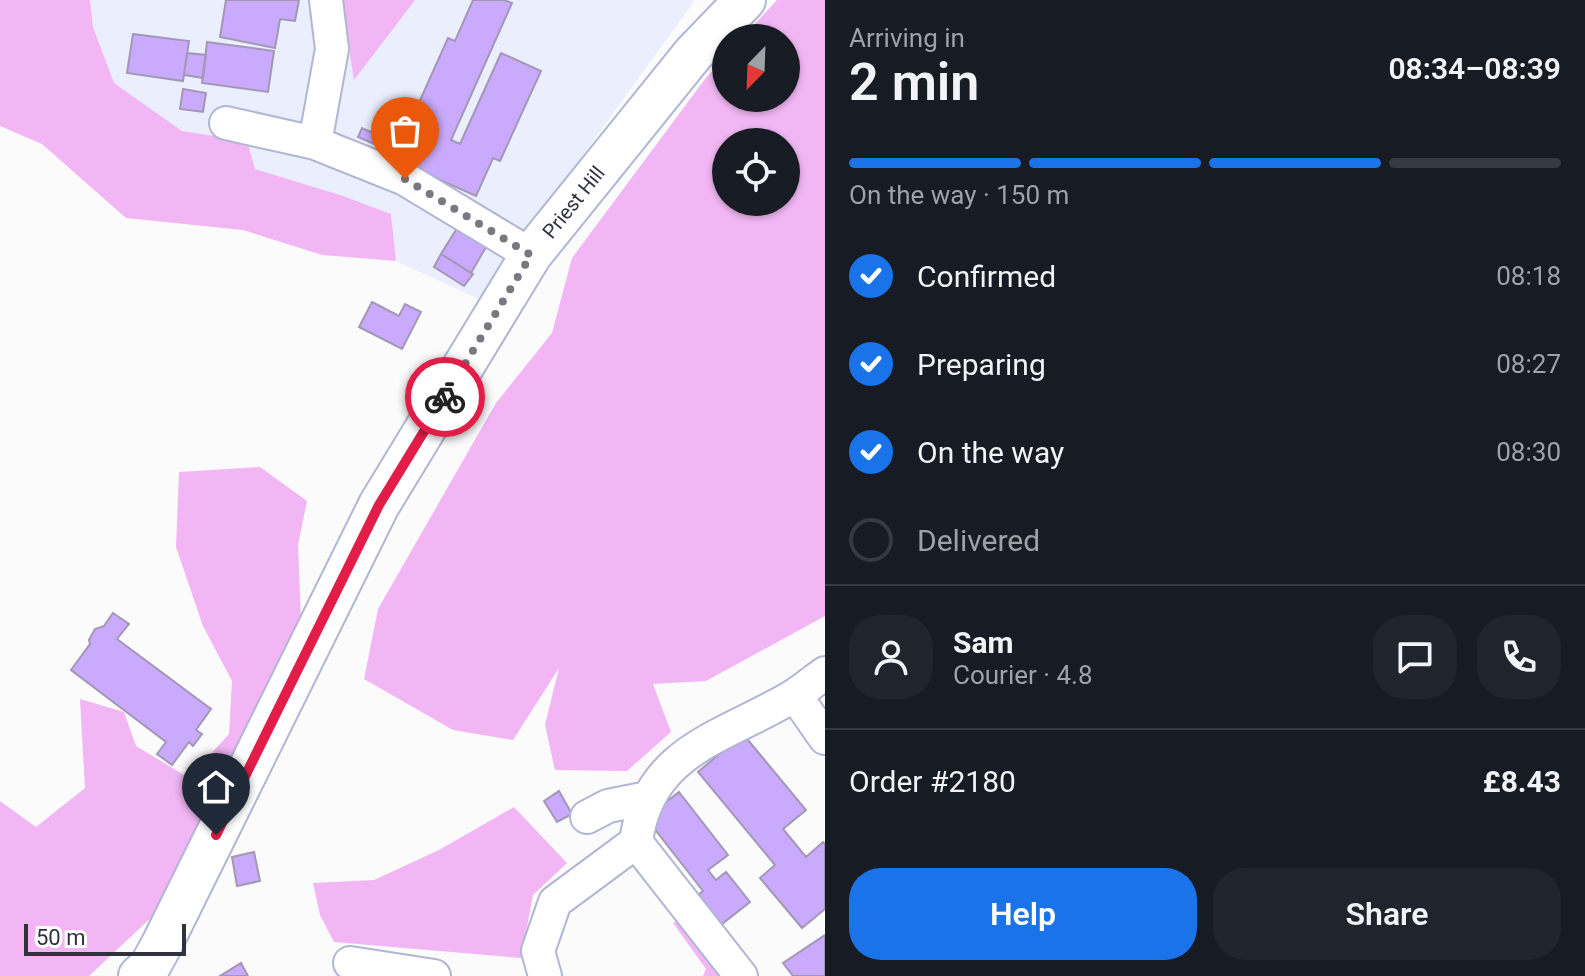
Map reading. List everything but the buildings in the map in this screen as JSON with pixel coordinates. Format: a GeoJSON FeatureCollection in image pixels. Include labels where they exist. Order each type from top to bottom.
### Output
{"type":"FeatureCollection","features":[{"type":"Feature","properties":{"kind":"main road","name":"Priest Hill"},"geometry":{"type":"LineString","coordinates":[[149,973],[379,505],[531,255],[693,54],[745,0]]}},
{"type":"Feature","properties":{"kind":"lane"},"geometry":{"type":"LineString","coordinates":[[315,143],[332,49],[326,0]]}},
{"type":"Feature","properties":{"kind":"lane"},"geometry":{"type":"LineString","coordinates":[[226,123],[315,143],[405,179],[531,255]]}},
{"type":"Feature","properties":{"kind":"lane"},"geometry":{"type":"LineString","coordinates":[[741,976],[636,842],[639,819],[663,776],[686,753],[795,695],[825,673]]}},
{"type":"Feature","properties":{"kind":"lane"},"geometry":{"type":"LineString","coordinates":[[795,695],[825,738]]}},
{"type":"Feature","properties":{"kind":"lane"},"geometry":{"type":"LineString","coordinates":[[587,817],[608,806],[648,798]]}},
{"type":"Feature","properties":{"kind":"lane"},"geometry":{"type":"LineString","coordinates":[[545,976],[538,951],[555,902],[636,842]]}},
{"type":"Feature","properties":{"kind":"lane"},"geometry":{"type":"LineString","coordinates":[[350,963],[434,976]]}},
{"type":"Feature","properties":{"kind":"shaded area"},"geometry":{"type":"Polygon","coordinates":[[[0,0],[90,0],[93,27],[114,83],[182,131],[247,141],[255,169],[391,214],[396,261],[322,255],[243,230],[126,218],[42,144],[0,126],[0,0]]]}},
{"type":"Feature","properties":{"kind":"shaded area"},"geometry":{"type":"Polygon","coordinates":[[[90,0],[695,0],[479,299],[396,261],[391,214],[254,169],[247,141],[182,131],[114,83],[93,27],[90,0]]]}},
{"type":"Feature","properties":{"kind":"shaded area"},"geometry":{"type":"Polygon","coordinates":[[[343,0],[415,0],[354,80],[342,4],[343,0]]]}},
{"type":"Feature","properties":{"kind":"shaded area"},"geometry":{"type":"Polygon","coordinates":[[[777,0],[825,0],[825,616],[706,681],[653,684],[671,732],[627,771],[555,770],[545,725],[559,668],[513,740],[453,730],[364,679],[378,609],[496,403],[552,333],[572,258],[712,71],[712,112],[800,112],[800,24],[755,24],[777,0]]]}},
{"type":"Feature","properties":{"kind":"shaded area"},"geometry":{"type":"Polygon","coordinates":[[[260,467],[307,501],[298,545],[301,620],[156,913],[89,976],[0,976],[0,801],[36,827],[85,788],[80,699],[124,712],[136,746],[189,778],[229,734],[232,681],[203,626],[176,547],[179,472],[260,467]]]}},
{"type":"Feature","properties":{"kind":"shaded area"},"geometry":{"type":"Polygon","coordinates":[[[514,807],[567,863],[533,895],[521,958],[334,942],[320,915],[313,883],[374,880],[439,850],[514,807]]]}},
{"type":"Feature","properties":{"kind":"shaded area"},"geometry":{"type":"Polygon","coordinates":[[[689,914],[727,976],[703,976],[706,969],[673,923],[689,914]]]}},
{"type":"Feature","properties":{"kind":"way so far"},"geometry":{"type":"LineString","coordinates":[[405,179],[531,255],[445,397]]}},
{"type":"Feature","properties":{"kind":"route"},"geometry":{"type":"LineString","coordinates":[[216,835],[379,505],[445,397]]}}]}
